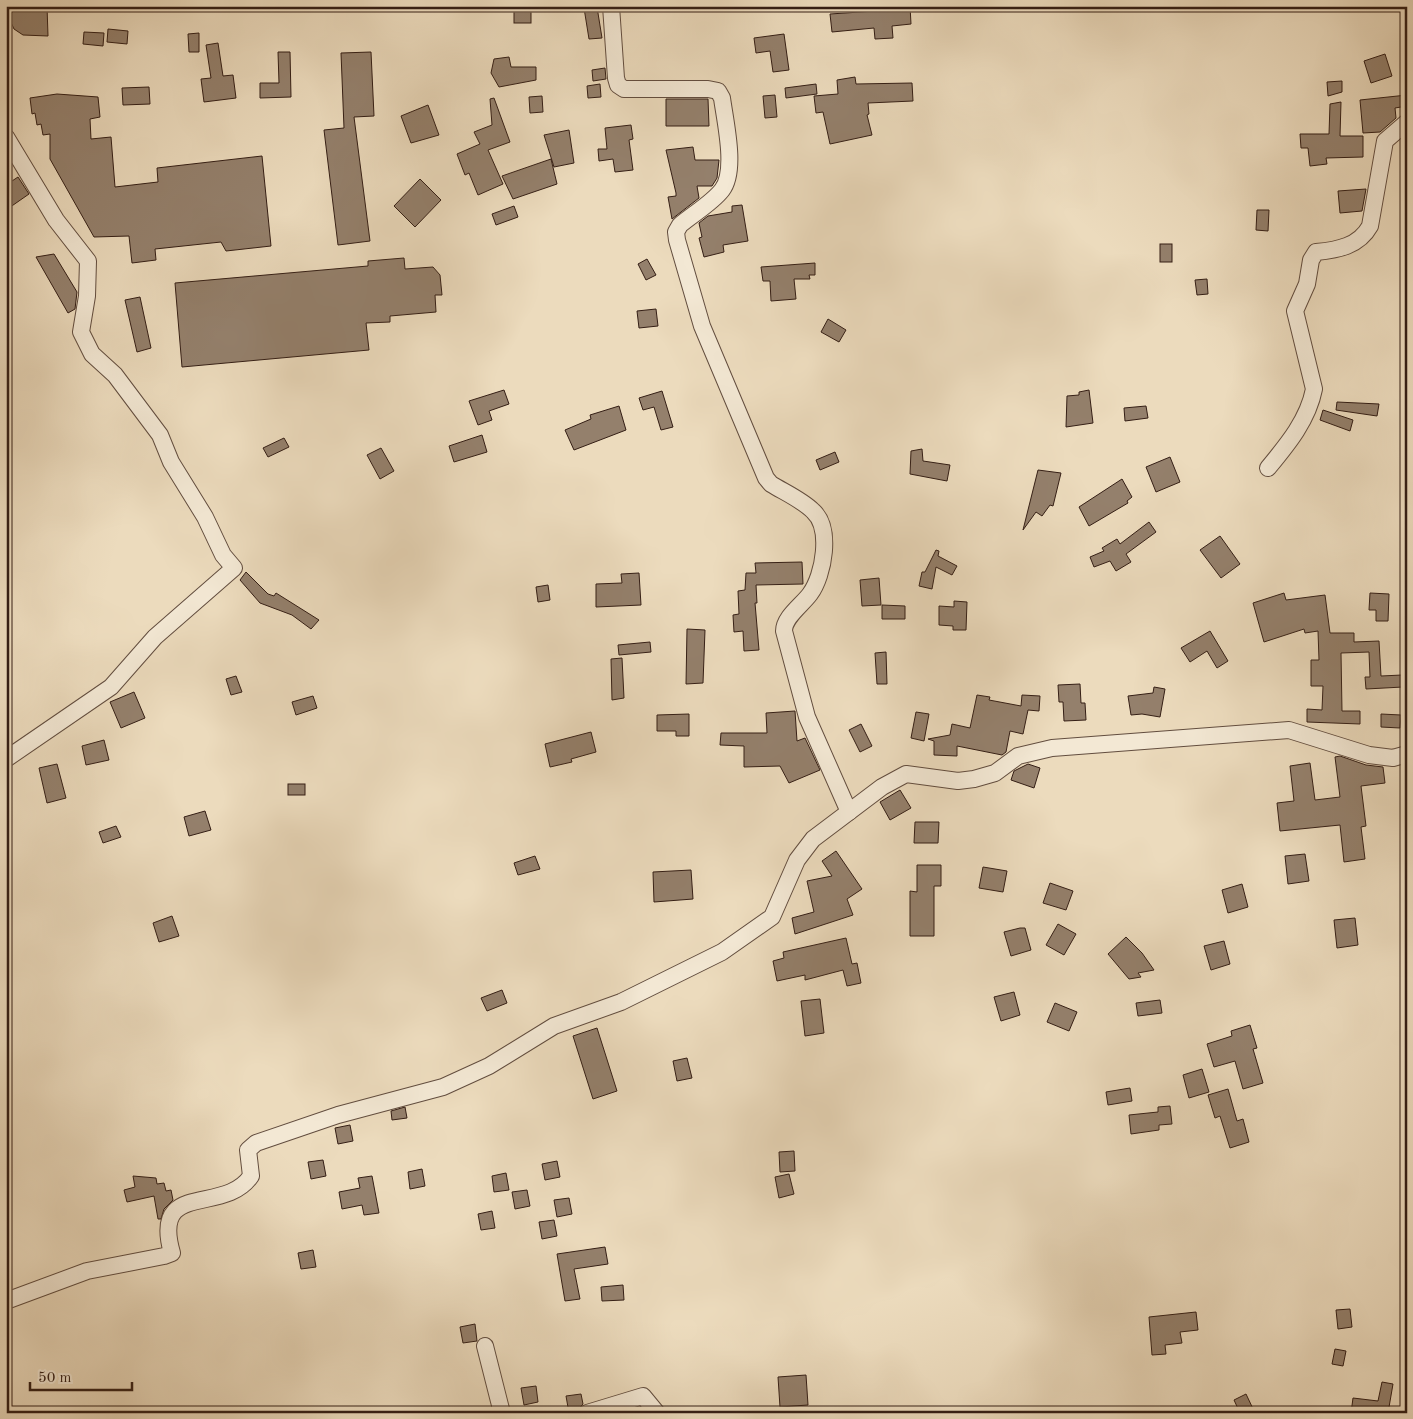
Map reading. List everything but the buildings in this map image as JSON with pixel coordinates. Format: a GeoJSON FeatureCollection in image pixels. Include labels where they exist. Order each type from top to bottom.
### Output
{"type":"FeatureCollection","features":[{"type":"Feature","properties":{"kind":"street"},"geometry":{"type":"LineString","coordinates":[[611,6],[616,78],[618,84],[624,89],[708,89],[718,91],[722,98],[730,161],[723,190],[680,225],[676,232],[677,240],[702,326],[766,478],[771,484],[814,511],[823,530],[824,558],[817,580],[811,592],[788,620],[784,631],[807,717],[849,812]]}},
{"type":"Feature","properties":{"kind":"street"},"geometry":{"type":"LineString","coordinates":[[1268,468],[1295,434],[1312,399],[1314,390],[1295,311],[1307,284],[1311,260],[1316,252],[1328,252],[1356,243],[1364,236],[1370,226],[1385,140],[1407,122]]}},
{"type":"Feature","properties":{"kind":"street"},"geometry":{"type":"LineString","coordinates":[[6,136],[56,220],[88,261],[87,296],[81,332],[92,354],[115,375],[160,435],[170,462],[205,517],[224,555],[234,568],[155,637],[111,687],[6,759]]}},
{"type":"Feature","properties":{"kind":"street"},"geometry":{"type":"LineString","coordinates":[[6,1301],[87,1271],[172,1253],[168,1227],[169,1217],[175,1209],[212,1197],[230,1195],[245,1186],[251,1176],[248,1150],[256,1143],[338,1115],[443,1087],[489,1066],[554,1026],[621,1002],[722,952],[772,917],[797,860],[813,839],[882,787],[906,774],[958,781],[974,779],[995,772],[1018,756],[1052,748],[1290,730],[1369,755],[1393,758],[1407,754]]}},
{"type":"Feature","properties":{"kind":"street"},"geometry":{"type":"LineString","coordinates":[[485,1346],[502,1413]]}},
{"type":"Feature","properties":{"kind":"street"},"geometry":{"type":"LineString","coordinates":[[587,1413],[643,1396],[657,1413]]}}]}
